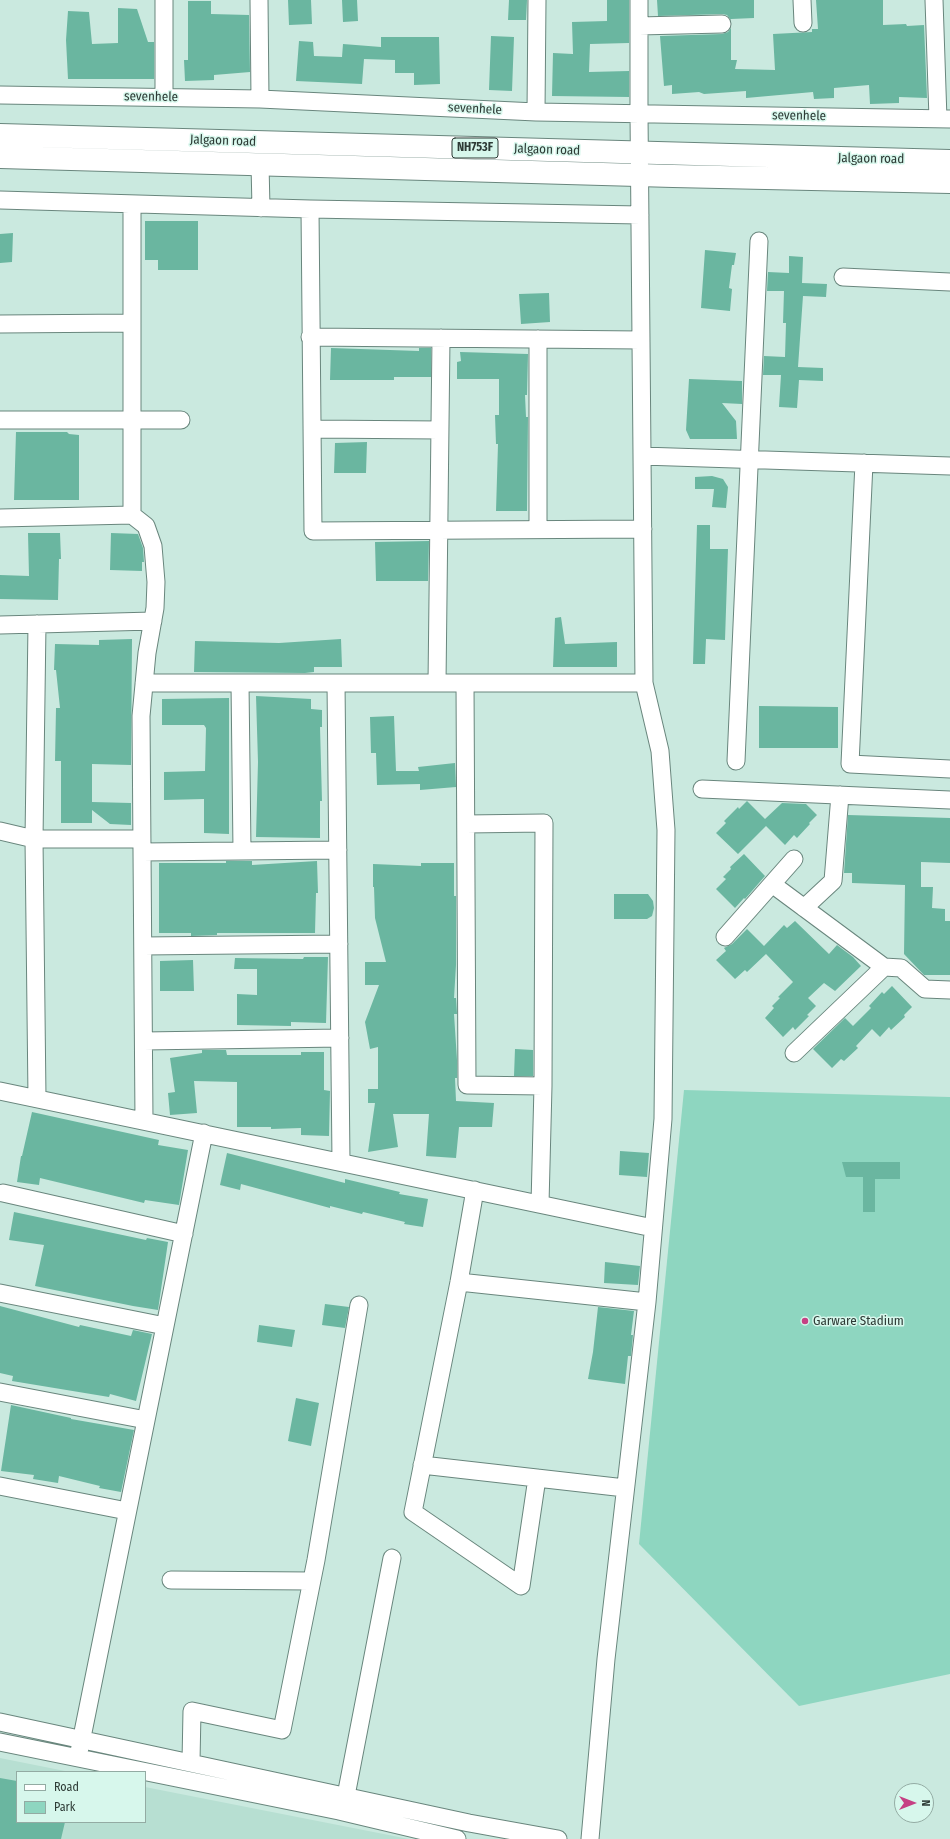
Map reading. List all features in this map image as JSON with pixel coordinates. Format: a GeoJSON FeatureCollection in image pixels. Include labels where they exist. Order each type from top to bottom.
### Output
{"type":"FeatureCollection","features":[{"type":"Feature","properties":{"kind":"highway","name":"Jalgaon road"},"geometry":{"type":"LineString","coordinates":[[0,135],[950,161]]}},
{"type":"Feature","properties":{"kind":"highway","name":"Jalgaon road"},"geometry":{"type":"LineString","coordinates":[[0,157],[950,182]]}},
{"type":"Feature","properties":{"kind":"street"},"geometry":{"type":"LineString","coordinates":[[164,0],[164,97]]}},
{"type":"Feature","properties":{"kind":"street"},"geometry":{"type":"LineString","coordinates":[[259,0],[260,99]]}},
{"type":"Feature","properties":{"kind":"street"},"geometry":{"type":"LineString","coordinates":[[536,112],[537,0]]}},
{"type":"Feature","properties":{"kind":"street"},"geometry":{"type":"LineString","coordinates":[[590,1839],[606,1659],[647,1302],[663,1119],[666,830],[660,751],[644,683],[638,113],[639,0]]}},
{"type":"Feature","properties":{"kind":"street"},"geometry":{"type":"LineString","coordinates":[[802,0],[803,23]]}},
{"type":"Feature","properties":{"kind":"street"},"geometry":{"type":"LineString","coordinates":[[934,0],[944,119]]}},
{"type":"Feature","properties":{"kind":"street"},"geometry":{"type":"LineString","coordinates":[[639,26],[722,24]]}},
{"type":"Feature","properties":{"kind":"street","name":"sevenhele"},"geometry":{"type":"LineString","coordinates":[[0,95],[260,99],[536,112],[944,119]]}},
{"type":"Feature","properties":{"kind":"street"},"geometry":{"type":"LineString","coordinates":[[260,164],[261,208]]}},
{"type":"Feature","properties":{"kind":"street"},"geometry":{"type":"LineString","coordinates":[[0,200],[261,208],[640,215]]}},
{"type":"Feature","properties":{"kind":"street"},"geometry":{"type":"LineString","coordinates":[[132,204],[132,516]]}},
{"type":"Feature","properties":{"kind":"street"},"geometry":{"type":"LineString","coordinates":[[310,209],[313,531],[643,529]]}},
{"type":"Feature","properties":{"kind":"street"},"geometry":{"type":"LineString","coordinates":[[736,761],[759,241]]}},
{"type":"Feature","properties":{"kind":"street"},"geometry":{"type":"LineString","coordinates":[[843,277],[950,282]]}},
{"type":"Feature","properties":{"kind":"street"},"geometry":{"type":"LineString","coordinates":[[0,324],[132,323]]}},
{"type":"Feature","properties":{"kind":"street"},"geometry":{"type":"LineString","coordinates":[[310,337],[641,340]]}},
{"type":"Feature","properties":{"kind":"street"},"geometry":{"type":"LineString","coordinates":[[438,683],[441,338]]}},
{"type":"Feature","properties":{"kind":"street"},"geometry":{"type":"LineString","coordinates":[[538,339],[538,529]]}},
{"type":"Feature","properties":{"kind":"street"},"geometry":{"type":"LineString","coordinates":[[0,420],[180,420]]}},
{"type":"Feature","properties":{"kind":"street"},"geometry":{"type":"LineString","coordinates":[[312,429],[440,430]]}},
{"type":"Feature","properties":{"kind":"street"},"geometry":{"type":"LineString","coordinates":[[642,456],[950,466]]}},
{"type":"Feature","properties":{"kind":"street"},"geometry":{"type":"LineString","coordinates":[[864,463],[850,764],[950,769]]}},
{"type":"Feature","properties":{"kind":"street"},"geometry":{"type":"LineString","coordinates":[[0,518],[132,516],[146,526],[153,546],[156,582],[153,621],[141,716],[144,1121]]}},
{"type":"Feature","properties":{"kind":"street"},"geometry":{"type":"LineString","coordinates":[[0,624],[153,621]]}},
{"type":"Feature","properties":{"kind":"street"},"geometry":{"type":"LineString","coordinates":[[37,624],[34,839],[37,1098]]}},
{"type":"Feature","properties":{"kind":"street"},"geometry":{"type":"LineString","coordinates":[[144,683],[644,683]]}},
{"type":"Feature","properties":{"kind":"street"},"geometry":{"type":"LineString","coordinates":[[240,683],[242,851]]}},
{"type":"Feature","properties":{"kind":"street"},"geometry":{"type":"LineString","coordinates":[[336,683],[341,1162]]}},
{"type":"Feature","properties":{"kind":"street"},"geometry":{"type":"LineString","coordinates":[[465,683],[466,1085],[543,1086]]}},
{"type":"Feature","properties":{"kind":"street"},"geometry":{"type":"LineString","coordinates":[[702,789],[950,800]]}},
{"type":"Feature","properties":{"kind":"street"},"geometry":{"type":"LineString","coordinates":[[804,908],[833,881],[840,795]]}},
{"type":"Feature","properties":{"kind":"street"},"geometry":{"type":"LineString","coordinates":[[466,824],[544,823],[543,1086],[540,1204]]}},
{"type":"Feature","properties":{"kind":"street"},"geometry":{"type":"LineString","coordinates":[[0,831],[34,839],[242,851],[338,850]]}},
{"type":"Feature","properties":{"kind":"street"},"geometry":{"type":"LineString","coordinates":[[725,937],[794,859]]}},
{"type":"Feature","properties":{"kind":"street"},"geometry":{"type":"LineString","coordinates":[[772,884],[884,967],[901,968],[925,989],[950,990]]}},
{"type":"Feature","properties":{"kind":"street"},"geometry":{"type":"LineString","coordinates":[[143,946],[339,944]]}},
{"type":"Feature","properties":{"kind":"street"},"geometry":{"type":"LineString","coordinates":[[794,1053],[884,967]]}},
{"type":"Feature","properties":{"kind":"street"},"geometry":{"type":"LineString","coordinates":[[144,1041],[340,1038]]}},
{"type":"Feature","properties":{"kind":"street"},"geometry":{"type":"LineString","coordinates":[[0,1091],[653,1228]]}},
{"type":"Feature","properties":{"kind":"street"},"geometry":{"type":"LineString","coordinates":[[78,1757],[204,1134]]}},
{"type":"Feature","properties":{"kind":"street"},"geometry":{"type":"LineString","coordinates":[[475,1190],[459,1282],[413,1512],[522,1586],[537,1478]]}},
{"type":"Feature","properties":{"kind":"street"},"geometry":{"type":"LineString","coordinates":[[3,1193],[184,1234]]}},
{"type":"Feature","properties":{"kind":"street"},"geometry":{"type":"LineString","coordinates":[[459,1282],[647,1302]]}},
{"type":"Feature","properties":{"kind":"street"},"geometry":{"type":"LineString","coordinates":[[0,1293],[165,1326]]}},
{"type":"Feature","properties":{"kind":"street"},"geometry":{"type":"LineString","coordinates":[[191,1762],[192,1711],[282,1730],[311,1581],[359,1305]]}},
{"type":"Feature","properties":{"kind":"street"},"geometry":{"type":"LineString","coordinates":[[0,1392],[146,1420]]}},
{"type":"Feature","properties":{"kind":"street"},"geometry":{"type":"LineString","coordinates":[[422,1465],[625,1488]]}},
{"type":"Feature","properties":{"kind":"street"},"geometry":{"type":"LineString","coordinates":[[0,1486],[128,1511]]}},
{"type":"Feature","properties":{"kind":"street"},"geometry":{"type":"LineString","coordinates":[[345,1804],[392,1558]]}},
{"type":"Feature","properties":{"kind":"street"},"geometry":{"type":"LineString","coordinates":[[171,1580],[311,1581]]}},
{"type":"Feature","properties":{"kind":"street"},"geometry":{"type":"LineString","coordinates":[[0,1722],[230,1771],[345,1804],[457,1839]]}},
{"type":"Feature","properties":{"kind":"street"},"geometry":{"type":"LineString","coordinates":[[0,1742],[145,1771]]}},
{"type":"Feature","properties":{"kind":"street"},"geometry":{"type":"LineString","coordinates":[[146,1771],[226,1788],[345,1804],[468,1831],[558,1839]]}},
{"type":"Feature","properties":{"kind":"street"},"geometry":{"type":"LineString","coordinates":[[226,1788],[230,1771]]}},
{"type":"Feature","properties":{"kind":"shaded area"},"geometry":{"type":"Polygon","coordinates":[[[0,1758],[65,1771],[16,1771],[16,1823],[146,1823],[146,1787],[409,1839],[0,1839],[0,1758]]]}},
{"type":"Feature","properties":{"kind":"green space","name":"Garware Stadium"},"geometry":{"type":"Polygon","coordinates":[[[684,1090],[950,1097],[950,1674],[799,1706],[639,1544],[684,1090]]]}},
{"type":"Feature","properties":{"kind":"building"},"geometry":{"type":"Polygon","coordinates":[[[288,0],[311,0],[312,24],[289,25],[288,0]]]}},
{"type":"Feature","properties":{"kind":"building"},"geometry":{"type":"Polygon","coordinates":[[[342,0],[357,0],[358,21],[343,22],[342,0]]]}},
{"type":"Feature","properties":{"kind":"building"},"geometry":{"type":"Polygon","coordinates":[[[509,0],[527,0],[526,20],[508,20],[509,0]]]}},
{"type":"Feature","properties":{"kind":"building"},"geometry":{"type":"Polygon","coordinates":[[[607,0],[629,0],[629,43],[590,44],[589,72],[629,71],[629,97],[552,96],[553,53],[573,54],[572,22],[607,21],[607,0]]]}},
{"type":"Feature","properties":{"kind":"building"},"geometry":{"type":"Polygon","coordinates":[[[657,0],[754,0],[754,18],[731,20],[727,15],[722,14],[658,16],[657,0]]]}},
{"type":"Feature","properties":{"kind":"building"},"geometry":{"type":"Polygon","coordinates":[[[816,0],[883,0],[883,25],[924,25],[927,98],[899,97],[899,103],[870,104],[869,85],[834,88],[834,98],[814,99],[813,92],[746,98],[746,91],[704,94],[699,92],[672,94],[672,85],[664,86],[660,36],[722,34],[728,32],[731,28],[731,60],[737,60],[735,69],[775,70],[773,34],[812,32],[812,29],[818,29],[816,0]]]}},
{"type":"Feature","properties":{"kind":"building"},"geometry":{"type":"Polygon","coordinates":[[[188,1],[211,1],[211,14],[249,15],[250,72],[214,75],[214,80],[185,81],[184,60],[188,60],[188,1]]]}},
{"type":"Feature","properties":{"kind":"building"},"geometry":{"type":"Polygon","coordinates":[[[118,8],[137,9],[148,42],[154,42],[154,79],[68,79],[66,40],[68,11],[89,12],[92,44],[118,43],[118,8]]]}},
{"type":"Feature","properties":{"kind":"building"},"geometry":{"type":"Polygon","coordinates":[[[491,36],[514,37],[512,91],[489,90],[491,36]]]}},
{"type":"Feature","properties":{"kind":"building"},"geometry":{"type":"Polygon","coordinates":[[[381,37],[439,37],[440,84],[414,85],[414,73],[395,73],[395,60],[364,59],[362,84],[296,81],[299,41],[313,42],[314,56],[342,57],[343,44],[381,47],[381,37]]]}},
{"type":"Feature","properties":{"kind":"building"},"geometry":{"type":"Polygon","coordinates":[[[145,221],[198,221],[198,270],[158,270],[158,260],[145,260],[145,221]]]}},
{"type":"Feature","properties":{"kind":"building"},"geometry":{"type":"Polygon","coordinates":[[[13,233],[12,262],[0,263],[0,234],[13,233]]]}},
{"type":"Feature","properties":{"kind":"building"},"geometry":{"type":"Polygon","coordinates":[[[705,250],[736,253],[734,265],[732,265],[729,288],[732,289],[730,311],[701,308],[705,250]]]}},
{"type":"Feature","properties":{"kind":"building"},"geometry":{"type":"Polygon","coordinates":[[[789,256],[803,257],[802,283],[827,284],[826,297],[803,296],[798,367],[823,368],[823,381],[799,380],[797,408],[779,407],[781,375],[763,375],[764,356],[785,357],[786,323],[783,323],[784,291],[767,291],[768,272],[789,273],[789,256]]]}},
{"type":"Feature","properties":{"kind":"building"},"geometry":{"type":"Polygon","coordinates":[[[549,293],[550,322],[521,324],[519,294],[549,293]]]}},
{"type":"Feature","properties":{"kind":"building"},"geometry":{"type":"Polygon","coordinates":[[[331,348],[419,351],[419,348],[431,348],[431,377],[394,377],[394,380],[330,380],[331,348]]]}},
{"type":"Feature","properties":{"kind":"building"},"geometry":{"type":"Polygon","coordinates":[[[460,352],[528,354],[527,395],[525,395],[526,417],[528,417],[527,511],[496,511],[498,444],[496,444],[495,415],[499,415],[499,379],[457,379],[457,362],[461,361],[460,352]]]}},
{"type":"Feature","properties":{"kind":"building"},"geometry":{"type":"Polygon","coordinates":[[[689,379],[742,381],[742,404],[722,403],[736,421],[737,439],[690,439],[686,430],[689,379]]]}},
{"type":"Feature","properties":{"kind":"building"},"geometry":{"type":"Polygon","coordinates":[[[16,432],[67,432],[69,434],[79,435],[79,500],[14,500],[16,432]]]}},
{"type":"Feature","properties":{"kind":"building"},"geometry":{"type":"Polygon","coordinates":[[[367,442],[366,473],[334,473],[335,443],[367,442]]]}},
{"type":"Feature","properties":{"kind":"building"},"geometry":{"type":"Polygon","coordinates":[[[712,476],[723,479],[728,487],[726,508],[712,507],[714,489],[695,489],[695,477],[712,476]]]}},
{"type":"Feature","properties":{"kind":"building"},"geometry":{"type":"Polygon","coordinates":[[[697,525],[710,525],[710,549],[728,549],[725,640],[706,639],[705,664],[693,664],[697,525]]]}},
{"type":"Feature","properties":{"kind":"building"},"geometry":{"type":"Polygon","coordinates":[[[28,533],[60,533],[61,559],[59,559],[58,600],[0,599],[0,575],[29,576],[28,533]]]}},
{"type":"Feature","properties":{"kind":"building"},"geometry":{"type":"Polygon","coordinates":[[[111,533],[138,534],[143,548],[144,562],[142,562],[142,571],[110,570],[111,533]]]}},
{"type":"Feature","properties":{"kind":"building"},"geometry":{"type":"Polygon","coordinates":[[[429,541],[428,581],[376,581],[375,542],[429,541]]]}},
{"type":"Feature","properties":{"kind":"building"},"geometry":{"type":"Polygon","coordinates":[[[561,617],[565,644],[617,642],[617,667],[553,667],[555,618],[561,617]]]}},
{"type":"Feature","properties":{"kind":"building"},"geometry":{"type":"Polygon","coordinates":[[[132,639],[131,765],[92,764],[92,802],[131,803],[131,825],[110,824],[92,810],[92,823],[61,823],[61,761],[55,761],[56,708],[60,708],[56,670],[54,670],[55,644],[99,645],[99,640],[132,639]]]}},
{"type":"Feature","properties":{"kind":"building"},"geometry":{"type":"Polygon","coordinates":[[[341,639],[342,667],[314,667],[314,672],[305,673],[194,672],[195,641],[279,643],[341,639]]]}},
{"type":"Feature","properties":{"kind":"building"},"geometry":{"type":"Polygon","coordinates":[[[256,696],[311,699],[311,709],[322,710],[322,727],[320,727],[322,801],[320,801],[320,838],[256,837],[258,762],[256,696]]]}},
{"type":"Feature","properties":{"kind":"building"},"geometry":{"type":"Polygon","coordinates":[[[229,698],[229,834],[204,833],[204,799],[164,800],[164,772],[205,771],[206,728],[204,725],[162,725],[162,699],[229,698]]]}},
{"type":"Feature","properties":{"kind":"building"},"geometry":{"type":"Polygon","coordinates":[[[759,706],[838,707],[838,748],[759,748],[759,706]]]}},
{"type":"Feature","properties":{"kind":"building"},"geometry":{"type":"Polygon","coordinates":[[[394,716],[396,771],[419,771],[418,767],[455,763],[456,787],[420,790],[420,784],[377,785],[376,753],[371,753],[370,717],[394,716]]]}},
{"type":"Feature","properties":{"kind":"building"},"geometry":{"type":"Polygon","coordinates":[[[747,801],[765,819],[782,803],[806,804],[817,815],[797,838],[794,835],[785,845],[766,826],[738,854],[716,833],[726,823],[724,821],[738,807],[739,809],[747,801]]]}},
{"type":"Feature","properties":{"kind":"building"},"geometry":{"type":"Polygon","coordinates":[[[848,815],[950,818],[950,863],[921,862],[921,887],[933,887],[932,908],[945,909],[945,921],[950,921],[950,975],[924,975],[904,954],[905,885],[852,883],[852,873],[844,873],[848,815]]]}},
{"type":"Feature","properties":{"kind":"building"},"geometry":{"type":"Polygon","coordinates":[[[744,854],[765,876],[735,908],[716,889],[726,879],[723,877],[731,869],[730,867],[744,854]]]}},
{"type":"Feature","properties":{"kind":"building"},"geometry":{"type":"Polygon","coordinates":[[[226,861],[252,861],[252,865],[317,861],[318,893],[316,893],[315,933],[217,933],[217,935],[191,936],[191,933],[159,933],[159,863],[226,863],[226,861]]]}},
{"type":"Feature","properties":{"kind":"building"},"geometry":{"type":"Polygon","coordinates":[[[421,863],[454,863],[454,896],[456,896],[456,965],[454,998],[456,998],[457,1014],[454,1014],[457,1060],[457,1078],[455,1078],[456,1101],[494,1103],[492,1127],[459,1127],[456,1158],[426,1156],[429,1114],[393,1114],[398,1147],[368,1152],[375,1103],[368,1103],[368,1089],[378,1089],[378,1047],[370,1049],[365,1022],[379,985],[365,985],[365,962],[386,962],[375,918],[373,864],[421,866],[421,863]]]}},
{"type":"Feature","properties":{"kind":"building"},"geometry":{"type":"Polygon","coordinates":[[[614,894],[648,894],[653,901],[654,908],[652,916],[647,919],[614,919],[614,894]]]}},
{"type":"Feature","properties":{"kind":"building"},"geometry":{"type":"Polygon","coordinates":[[[795,921],[829,954],[837,945],[853,957],[861,966],[835,991],[824,983],[808,998],[816,1006],[807,1015],[809,1016],[795,1030],[793,1027],[783,1037],[765,1018],[774,1008],[772,1006],[780,998],[778,997],[793,982],[766,954],[747,972],[745,970],[735,979],[716,960],[726,951],[724,948],[732,944],[747,929],[764,946],[784,925],[787,928],[795,921]]]}},
{"type":"Feature","properties":{"kind":"building"},"geometry":{"type":"Polygon","coordinates":[[[304,957],[328,957],[326,1023],[291,1022],[291,1026],[237,1025],[237,994],[257,995],[257,969],[234,969],[235,958],[303,959],[304,957]]]}},
{"type":"Feature","properties":{"kind":"building"},"geometry":{"type":"Polygon","coordinates":[[[193,960],[194,991],[160,991],[160,961],[193,960]]]}},
{"type":"Feature","properties":{"kind":"building"},"geometry":{"type":"Polygon","coordinates":[[[892,986],[912,1007],[904,1015],[905,1017],[891,1030],[889,1027],[880,1037],[872,1029],[856,1046],[858,1048],[844,1061],[841,1059],[832,1068],[813,1049],[845,1018],[853,1026],[871,1008],[869,1006],[882,992],[884,994],[892,986]]]}},
{"type":"Feature","properties":{"kind":"building"},"geometry":{"type":"Polygon","coordinates":[[[515,1049],[533,1050],[533,1076],[514,1076],[515,1049]]]}},
{"type":"Feature","properties":{"kind":"building"},"geometry":{"type":"Polygon","coordinates":[[[202,1050],[226,1050],[227,1055],[301,1055],[301,1052],[324,1052],[324,1090],[330,1091],[329,1136],[301,1135],[301,1128],[271,1129],[271,1127],[237,1127],[237,1082],[194,1081],[197,1113],[170,1115],[168,1093],[175,1092],[170,1058],[202,1053],[202,1050]]]}},
{"type":"Feature","properties":{"kind":"building"},"geometry":{"type":"Polygon","coordinates":[[[32,1112],[159,1140],[158,1145],[188,1150],[179,1205],[145,1200],[144,1203],[40,1178],[39,1185],[17,1182],[21,1156],[32,1112]]]}},
{"type":"Feature","properties":{"kind":"building"},"geometry":{"type":"Polygon","coordinates":[[[620,1151],[649,1153],[647,1177],[619,1175],[620,1151]]]}},
{"type":"Feature","properties":{"kind":"building"},"geometry":{"type":"Polygon","coordinates":[[[227,1153],[345,1183],[345,1179],[400,1192],[399,1194],[428,1199],[423,1227],[404,1224],[405,1222],[363,1212],[362,1214],[330,1206],[330,1208],[241,1184],[240,1190],[220,1185],[227,1153]]]}},
{"type":"Feature","properties":{"kind":"building"},"geometry":{"type":"Polygon","coordinates":[[[842,1162],[900,1162],[900,1179],[875,1179],[875,1212],[863,1212],[863,1177],[846,1177],[842,1162]]]}},
{"type":"Feature","properties":{"kind":"building"},"geometry":{"type":"Polygon","coordinates":[[[14,1212],[146,1240],[147,1238],[168,1242],[158,1310],[35,1286],[44,1245],[9,1240],[14,1212]]]}},
{"type":"Feature","properties":{"kind":"building"},"geometry":{"type":"Polygon","coordinates":[[[605,1262],[640,1266],[638,1285],[604,1283],[605,1262]]]}},
{"type":"Feature","properties":{"kind":"building"},"geometry":{"type":"Polygon","coordinates":[[[325,1304],[349,1307],[345,1328],[322,1325],[325,1304]]]}},
{"type":"Feature","properties":{"kind":"building"},"geometry":{"type":"Polygon","coordinates":[[[0,1306],[79,1327],[80,1325],[131,1336],[133,1330],[152,1334],[136,1401],[110,1394],[109,1397],[12,1381],[13,1376],[0,1373],[0,1306]]]}},
{"type":"Feature","properties":{"kind":"building"},"geometry":{"type":"Polygon","coordinates":[[[598,1307],[634,1311],[631,1335],[633,1335],[631,1356],[628,1356],[625,1384],[588,1379],[593,1352],[598,1307]]]}},
{"type":"Feature","properties":{"kind":"building"},"geometry":{"type":"Polygon","coordinates":[[[259,1325],[295,1330],[292,1347],[257,1342],[259,1325]]]}},
{"type":"Feature","properties":{"kind":"building"},"geometry":{"type":"Polygon","coordinates":[[[296,1398],[319,1403],[311,1446],[288,1441],[296,1398]]]}},
{"type":"Feature","properties":{"kind":"building"},"geometry":{"type":"Polygon","coordinates":[[[11,1405],[71,1419],[134,1430],[121,1492],[99,1488],[100,1486],[59,1476],[58,1483],[33,1479],[34,1475],[1,1471],[11,1405]]]}},
{"type":"Feature","properties":{"kind":"building"},"geometry":{"type":"Polygon","coordinates":[[[0,1778],[16,1781],[16,1823],[65,1823],[61,1839],[0,1839],[0,1778]]]}},
{"type":"Feature","properties":{"kind":"place","name":"Garware Stadium"},"geometry":{"type":"Point","coordinates":[805,1321]}}]}
